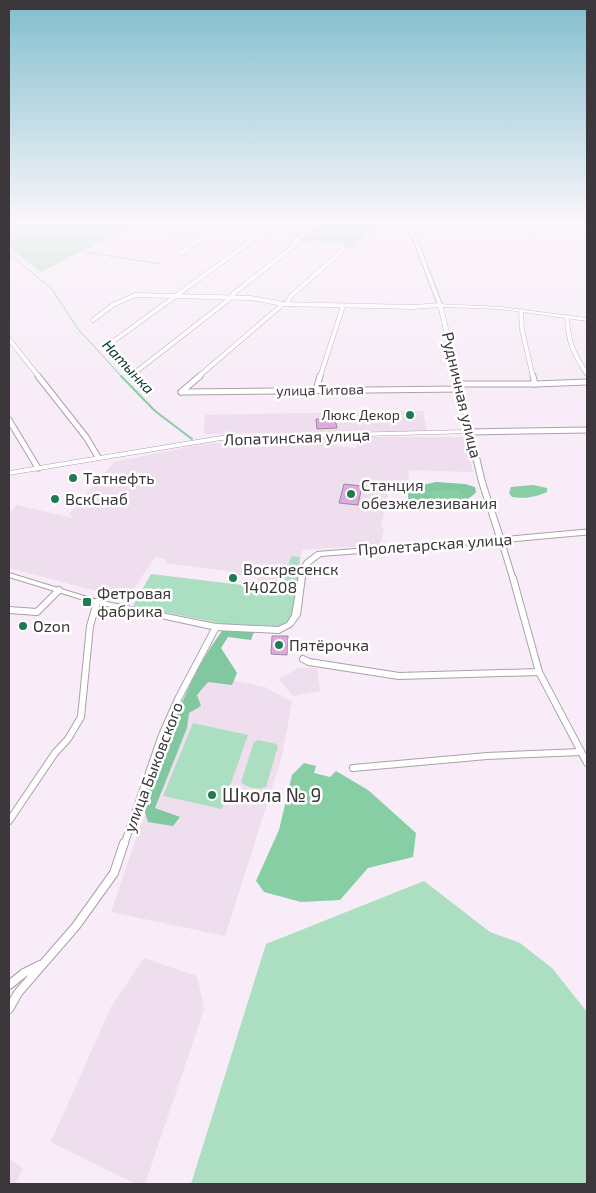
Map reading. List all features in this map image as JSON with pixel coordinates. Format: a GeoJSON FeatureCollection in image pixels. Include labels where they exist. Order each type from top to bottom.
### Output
{"type":"FeatureCollection","features":[{"type":"Feature","properties":{"kind":"main road"},"geometry":{"type":"LineString","coordinates":[[440,305],[482,307],[587,320]]}},
{"type":"Feature","properties":{"kind":"main road","name":"Рудничная улица"},"geometry":{"type":"LineString","coordinates":[[440,305],[470,432]]}},
{"type":"Feature","properties":{"kind":"main road","name":"Лопатинская улица"},"geometry":{"type":"LineString","coordinates":[[9,473],[184,443],[233,437],[470,432]]}},
{"type":"Feature","properties":{"kind":"street"},"geometry":{"type":"LineString","coordinates":[[111,343],[199,279]]}},
{"type":"Feature","properties":{"kind":"street"},"geometry":{"type":"LineString","coordinates":[[137,371],[253,279]]}},
{"type":"Feature","properties":{"kind":"street"},"geometry":{"type":"LineString","coordinates":[[289,304],[288,301],[291,296],[310,279]]}},
{"type":"Feature","properties":{"kind":"street","name":"Рудничная улица"},"geometry":{"type":"LineString","coordinates":[[430,279],[440,305]]}},
{"type":"Feature","properties":{"kind":"street"},"geometry":{"type":"LineString","coordinates":[[93,320],[101,313],[132,295],[232,297],[251,298],[283,304],[343,306],[440,305]]}},
{"type":"Feature","properties":{"kind":"street","name":"улица Титова"},"geometry":{"type":"LineString","coordinates":[[283,304],[181,392],[587,382]]}},
{"type":"Feature","properties":{"kind":"street"},"geometry":{"type":"LineString","coordinates":[[316,390],[343,306]]}},
{"type":"Feature","properties":{"kind":"street"},"geometry":{"type":"LineString","coordinates":[[521,311],[522,330],[535,384]]}},
{"type":"Feature","properties":{"kind":"street"},"geometry":{"type":"LineString","coordinates":[[567,317],[569,347],[587,374]]}},
{"type":"Feature","properties":{"kind":"street"},"geometry":{"type":"LineString","coordinates":[[9,339],[86,437],[98,457]]}},
{"type":"Feature","properties":{"kind":"street"},"geometry":{"type":"LineString","coordinates":[[9,420],[38,468]]}},
{"type":"Feature","properties":{"kind":"street","name":"Лопатинская улица"},"geometry":{"type":"LineString","coordinates":[[470,432],[587,430]]}},
{"type":"Feature","properties":{"kind":"street","name":"Рудничная улица"},"geometry":{"type":"LineString","coordinates":[[470,432],[482,482],[522,607],[538,672],[587,763]]}},
{"type":"Feature","properties":{"kind":"street","name":"Пролетарская улица"},"geometry":{"type":"LineString","coordinates":[[216,627],[279,630],[291,624],[296,615],[303,569],[307,563],[319,554],[587,532]]}},
{"type":"Feature","properties":{"kind":"street"},"geometry":{"type":"LineString","coordinates":[[9,575],[97,602],[216,627]]}},
{"type":"Feature","properties":{"kind":"street"},"geometry":{"type":"LineString","coordinates":[[9,610],[37,612],[58,590]]}},
{"type":"Feature","properties":{"kind":"street"},"geometry":{"type":"LineString","coordinates":[[9,821],[55,753],[68,739],[80,717],[90,626],[97,602]]}},
{"type":"Feature","properties":{"kind":"street","name":"улица Быковского"},"geometry":{"type":"LineString","coordinates":[[9,1009],[18,993],[76,926],[114,873],[162,735],[179,697],[216,627]]}},
{"type":"Feature","properties":{"kind":"street"},"geometry":{"type":"LineString","coordinates":[[303,659],[309,662],[399,676],[538,672]]}},
{"type":"Feature","properties":{"kind":"street"},"geometry":{"type":"LineString","coordinates":[[353,768],[487,756],[581,752]]}},
{"type":"Feature","properties":{"kind":"street"},"geometry":{"type":"LineString","coordinates":[[9,985],[24,973],[43,964]]}},
{"type":"Feature","properties":{"kind":"shaded area"},"geometry":{"type":"Polygon","coordinates":[[[423,411],[427,431],[204,434],[205,415],[423,411]]]}},
{"type":"Feature","properties":{"kind":"shaded area","name":"Фетровая фабрика"},"geometry":{"type":"Polygon","coordinates":[[[367,437],[464,437],[466,443],[464,445],[467,447],[473,472],[409,470],[408,491],[389,489],[381,527],[384,528],[380,545],[302,550],[300,557],[291,556],[283,586],[256,582],[257,578],[236,575],[236,572],[165,563],[166,559],[155,557],[127,599],[9,568],[9,514],[17,505],[72,518],[70,513],[114,462],[202,444],[322,438],[333,440],[334,446],[356,448],[357,442],[367,437]]]}},
{"type":"Feature","properties":{"kind":"shaded area"},"geometry":{"type":"Polygon","coordinates":[[[436,482],[465,484],[475,487],[476,492],[463,501],[445,506],[408,507],[408,493],[414,487],[436,482]]]}},
{"type":"Feature","properties":{"kind":"shaded area"},"geometry":{"type":"Polygon","coordinates":[[[533,485],[547,488],[547,492],[521,498],[512,497],[509,493],[511,487],[533,485]]]}},
{"type":"Feature","properties":{"kind":"shaded area"},"geometry":{"type":"Polygon","coordinates":[[[442,489],[459,490],[463,493],[463,497],[452,502],[438,504],[425,493],[442,489]]]}},
{"type":"Feature","properties":{"kind":"shaded area"},"geometry":{"type":"Polygon","coordinates":[[[291,556],[300,557],[299,587],[292,619],[279,626],[224,624],[133,606],[151,574],[282,590],[291,556]]]}},
{"type":"Feature","properties":{"kind":"shaded area"},"geometry":{"type":"Polygon","coordinates":[[[222,631],[254,632],[251,640],[228,637],[221,648],[237,673],[232,685],[208,682],[197,695],[201,706],[189,713],[187,728],[155,808],[180,817],[173,826],[148,822],[143,806],[176,716],[197,672],[222,631]]]}},
{"type":"Feature","properties":{"kind":"shaded area"},"geometry":{"type":"Polygon","coordinates":[[[299,668],[317,668],[320,691],[293,696],[279,679],[299,668]]]}},
{"type":"Feature","properties":{"kind":"shaded area","name":"Школа № 9"},"geometry":{"type":"Polygon","coordinates":[[[204,675],[265,687],[292,702],[281,760],[225,936],[111,912],[139,830],[204,675]]]}},
{"type":"Feature","properties":{"kind":"shaded area"},"geometry":{"type":"Polygon","coordinates":[[[193,723],[248,735],[222,809],[163,796],[193,723]]]}},
{"type":"Feature","properties":{"kind":"shaded area"},"geometry":{"type":"Polygon","coordinates":[[[258,740],[278,746],[266,787],[253,788],[241,782],[254,742],[258,740]]]}},
{"type":"Feature","properties":{"kind":"shaded area"},"geometry":{"type":"Polygon","coordinates":[[[304,763],[316,766],[314,773],[330,777],[336,771],[368,790],[416,833],[413,857],[368,868],[340,900],[301,902],[264,892],[256,881],[279,830],[292,775],[304,763]]]}},
{"type":"Feature","properties":{"kind":"shaded area"},"geometry":{"type":"Polygon","coordinates":[[[424,881],[490,932],[520,943],[552,968],[587,1012],[587,1184],[191,1184],[266,944],[424,881]]]}},
{"type":"Feature","properties":{"kind":"shaded area"},"geometry":{"type":"Polygon","coordinates":[[[144,958],[197,976],[204,1009],[145,1184],[136,1184],[51,1142],[111,1007],[144,958]]]}},
{"type":"Feature","properties":{"kind":"shaded area"},"geometry":{"type":"Polygon","coordinates":[[[9,1158],[23,1169],[15,1184],[9,1184],[9,1158]]]}},
{"type":"Feature","properties":{"kind":"building"},"geometry":{"type":"Polygon","coordinates":[[[316,419],[335,419],[337,428],[317,429],[316,419]]]}},
{"type":"Feature","properties":{"kind":"building","name":"Станция обезжелезивания"},"geometry":{"type":"Polygon","coordinates":[[[344,484],[362,486],[358,505],[339,503],[344,484]]]}},
{"type":"Feature","properties":{"kind":"building","name":"Пятёрочка"},"geometry":{"type":"Polygon","coordinates":[[[272,636],[288,636],[287,655],[271,654],[272,636]]]}},
{"type":"Feature","properties":{"kind":"waterway","name":"Натынка"},"geometry":{"type":"LineString","coordinates":[[39,279],[52,289],[58,299]]}},
{"type":"Feature","properties":{"kind":"waterway","name":"Натынка"},"geometry":{"type":"LineString","coordinates":[[59,300],[78,329],[122,377]]}},
{"type":"Feature","properties":{"kind":"waterway","name":"Натынка"},"geometry":{"type":"LineString","coordinates":[[121,376],[155,411],[192,439]]}},
{"type":"Feature","properties":{"kind":"place","name":"Люкс Декор"},"geometry":{"type":"Point","coordinates":[410,415]}},
{"type":"Feature","properties":{"kind":"place","name":"Татнефть"},"geometry":{"type":"Point","coordinates":[73,478]}},
{"type":"Feature","properties":{"kind":"place","name":"Станция обезжелезивания"},"geometry":{"type":"Point","coordinates":[351,494]}},
{"type":"Feature","properties":{"kind":"place","name":"ВскСнаб"},"geometry":{"type":"Point","coordinates":[55,499]}},
{"type":"Feature","properties":{"kind":"place","name":"Воскресенск 140208"},"geometry":{"type":"Point","coordinates":[233,578]}},
{"type":"Feature","properties":{"kind":"place","name":"Фетровая фабрика"},"geometry":{"type":"Point","coordinates":[87,602]}},
{"type":"Feature","properties":{"kind":"place","name":"Ozon"},"geometry":{"type":"Point","coordinates":[23,626]}},
{"type":"Feature","properties":{"kind":"place","name":"Пятёрочка"},"geometry":{"type":"Point","coordinates":[279,645]}},
{"type":"Feature","properties":{"kind":"place","name":"Школа № 9"},"geometry":{"type":"Point","coordinates":[212,795]}}]}
